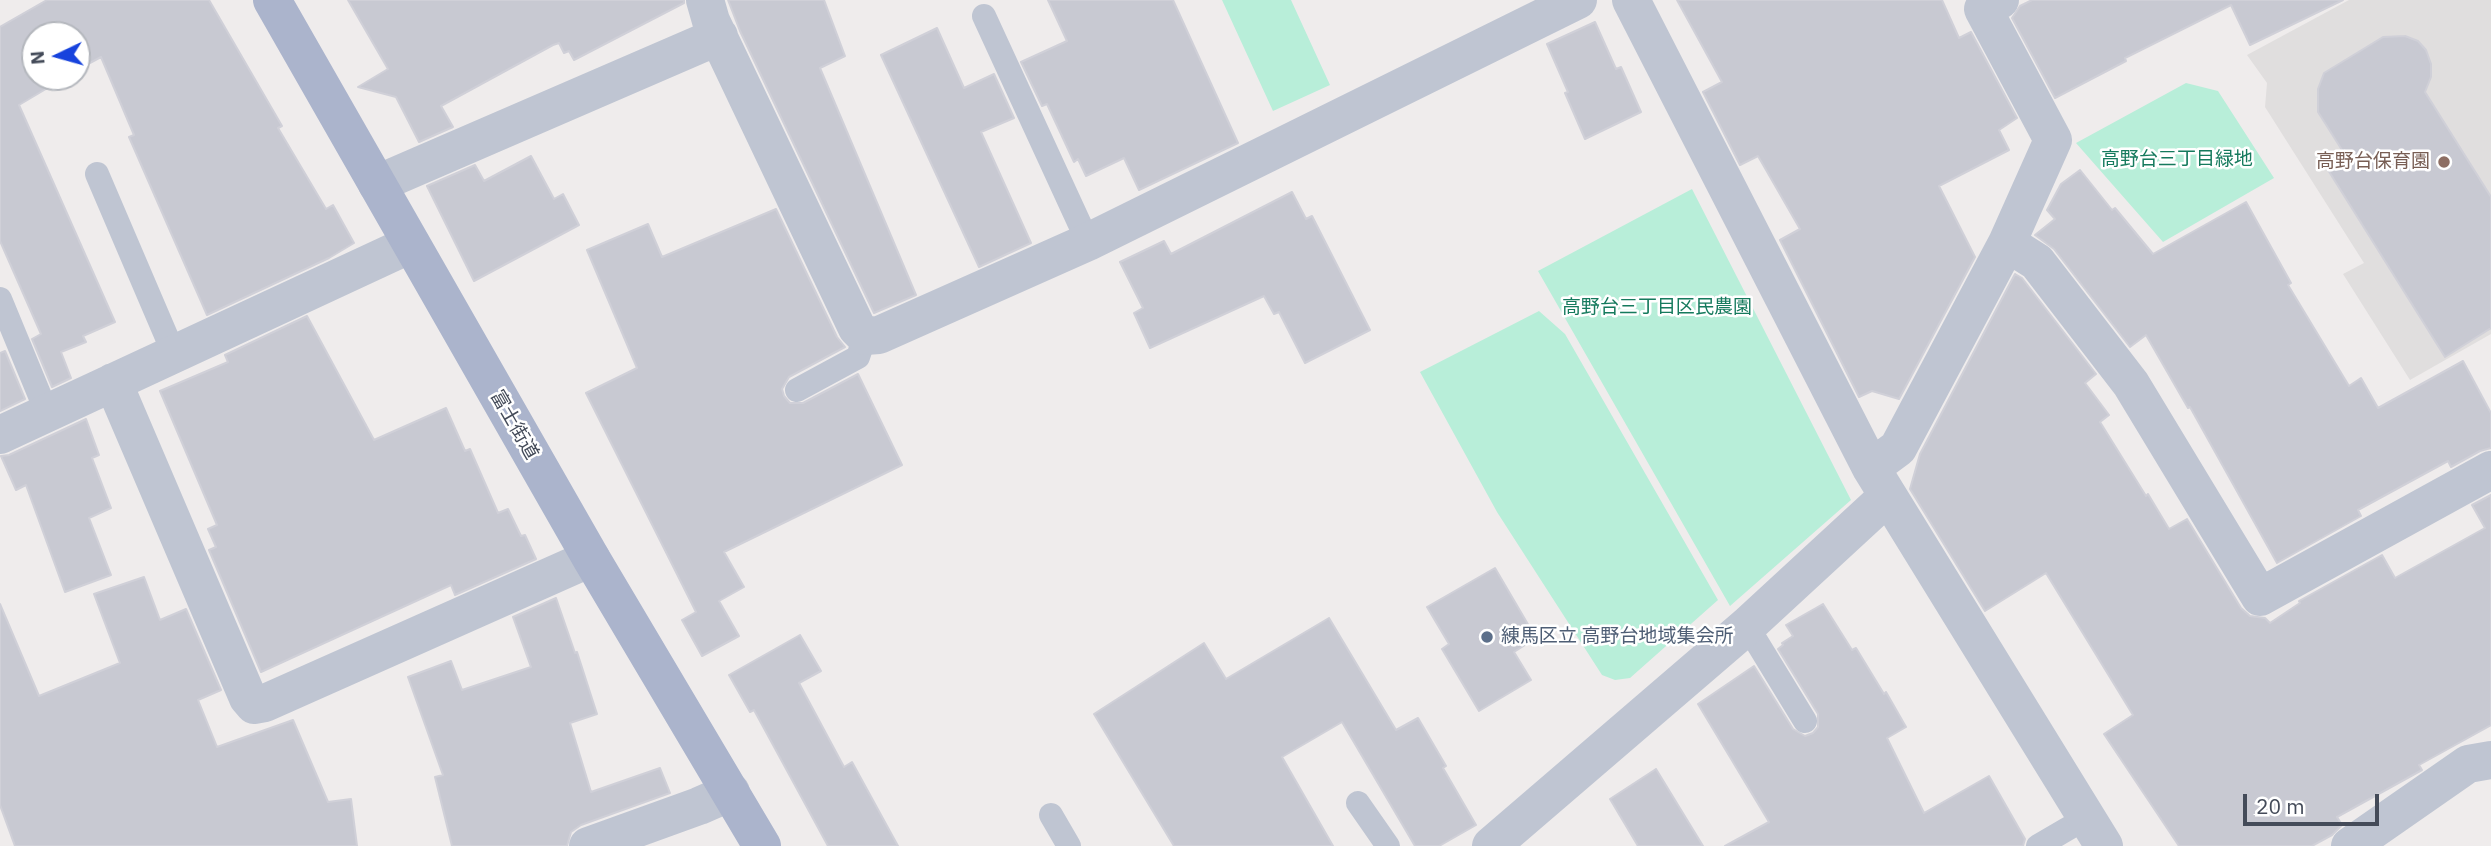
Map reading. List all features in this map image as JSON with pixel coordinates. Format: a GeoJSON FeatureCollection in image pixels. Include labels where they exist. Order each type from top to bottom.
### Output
{"type":"FeatureCollection","features":[{"type":"Feature","properties":{"kind":"main road","name":"富士街道"},"geometry":{"type":"LineString","coordinates":[[272,0],[591,558],[762,846]]}},
{"type":"Feature","properties":{"kind":"street"},"geometry":{"type":"LineString","coordinates":[[705,0],[719,36],[857,328],[865,337],[878,335],[1088,242],[1578,0]]}},
{"type":"Feature","properties":{"kind":"street"},"geometry":{"type":"LineString","coordinates":[[1631,0],[1880,482],[2095,832]]}},
{"type":"Feature","properties":{"kind":"street"},"geometry":{"type":"LineString","coordinates":[[1491,846],[1747,626],[1880,482],[2007,243],[2053,140],[1987,3]]}},
{"type":"Feature","properties":{"kind":"street"},"geometry":{"type":"LineString","coordinates":[[377,184],[719,36]]}},
{"type":"Feature","properties":{"kind":"street"},"geometry":{"type":"LineString","coordinates":[[2007,243],[2037,262],[2131,384],[2260,597],[2491,470]]}},
{"type":"Feature","properties":{"kind":"street"},"geometry":{"type":"LineString","coordinates":[[0,435],[411,244]]}},
{"type":"Feature","properties":{"kind":"street"},"geometry":{"type":"LineString","coordinates":[[113,382],[248,698],[254,705],[265,703],[591,558]]}},
{"type":"Feature","properties":{"kind":"street"},"geometry":{"type":"LineString","coordinates":[[2350,846],[2468,764],[2491,760]]}},
{"type":"Feature","properties":{"kind":"street"},"geometry":{"type":"LineString","coordinates":[[601,844],[731,792]]}},
{"type":"Feature","properties":{"kind":"lane"},"geometry":{"type":"LineString","coordinates":[[984,16],[1088,242]]}},
{"type":"Feature","properties":{"kind":"lane"},"geometry":{"type":"LineString","coordinates":[[97,174],[174,354]]}},
{"type":"Feature","properties":{"kind":"lane"},"geometry":{"type":"LineString","coordinates":[[0,299],[47,413]]}},
{"type":"Feature","properties":{"kind":"lane"},"geometry":{"type":"LineString","coordinates":[[797,390],[858,357],[865,337]]}},
{"type":"Feature","properties":{"kind":"lane"},"geometry":{"type":"LineString","coordinates":[[1747,626],[1805,721]]}},
{"type":"Feature","properties":{"kind":"lane"},"geometry":{"type":"LineString","coordinates":[[1358,803],[1388,846]]}},
{"type":"Feature","properties":{"kind":"lane"},"geometry":{"type":"LineString","coordinates":[[1051,815],[1069,846]]}},
{"type":"Feature","properties":{"kind":"lane"},"geometry":{"type":"LineString","coordinates":[[2038,846],[2095,832]]}},
{"type":"Feature","properties":{"kind":"shaded area"},"geometry":{"type":"Polygon","coordinates":[[[2349,0],[2491,0],[2491,334],[2410,380],[2343,274],[2364,263],[2265,107],[2267,83],[2247,55],[2349,0]]]}},
{"type":"Feature","properties":{"kind":"green space"},"geometry":{"type":"Polygon","coordinates":[[[1222,0],[1291,0],[1330,85],[1273,111],[1222,0]]]}},
{"type":"Feature","properties":{"kind":"green space","name":"高野台三丁目緑地"},"geometry":{"type":"Polygon","coordinates":[[[2186,83],[2218,91],[2274,178],[2163,242],[2076,143],[2186,83]]]}},
{"type":"Feature","properties":{"kind":"green space","name":"高野台三丁目区民農園"},"geometry":{"type":"Polygon","coordinates":[[[1692,189],[1851,500],[1730,606],[1538,271],[1692,189]]]}},
{"type":"Feature","properties":{"kind":"green space"},"geometry":{"type":"Polygon","coordinates":[[[1539,311],[1565,334],[1718,600],[1630,678],[1615,680],[1602,675],[1497,512],[1420,372],[1539,311]]]}},
{"type":"Feature","properties":{"kind":"building"},"geometry":{"type":"Polygon","coordinates":[[[47,0],[209,0],[282,126],[278,128],[326,209],[333,205],[354,243],[329,258],[207,315],[129,137],[134,135],[101,57],[91,62],[91,21],[21,21],[21,91],[42,91],[19,105],[115,322],[83,336],[86,342],[61,352],[71,378],[52,387],[32,339],[41,334],[0,241],[0,27],[47,0]]]}},
{"type":"Feature","properties":{"kind":"building"},"geometry":{"type":"Polygon","coordinates":[[[348,0],[684,0],[684,3],[574,60],[569,51],[564,53],[559,43],[553,45],[441,106],[453,127],[419,142],[396,97],[358,87],[388,69],[348,0]]]}},
{"type":"Feature","properties":{"kind":"building"},"geometry":{"type":"Polygon","coordinates":[[[728,0],[824,0],[845,56],[820,68],[916,295],[874,313],[740,31],[728,0]]]}},
{"type":"Feature","properties":{"kind":"building"},"geometry":{"type":"Polygon","coordinates":[[[1048,0],[1173,0],[1238,143],[1139,190],[1124,158],[1086,176],[1078,159],[1074,162],[1047,104],[1042,106],[1021,62],[1067,41],[1048,0]]]}},
{"type":"Feature","properties":{"kind":"building"},"geometry":{"type":"Polygon","coordinates":[[[1677,0],[1942,0],[1959,38],[1971,32],[2017,118],[1999,130],[2009,150],[1939,186],[1975,257],[1899,399],[1872,391],[1859,397],[1780,240],[1800,229],[1758,156],[1740,165],[1703,92],[1722,82],[1677,0]]]}},
{"type":"Feature","properties":{"kind":"building"},"geometry":{"type":"Polygon","coordinates":[[[2032,0],[2343,0],[2250,45],[2231,5],[2125,58],[2126,61],[2055,98],[2012,18],[2020,6],[2032,0]]]}},
{"type":"Feature","properties":{"kind":"building"},"geometry":{"type":"Polygon","coordinates":[[[1595,22],[1616,69],[1621,67],[1641,112],[1585,139],[1547,44],[1595,22]]]}},
{"type":"Feature","properties":{"kind":"building"},"geometry":{"type":"Polygon","coordinates":[[[937,28],[964,88],[994,74],[1014,118],[981,132],[1031,243],[979,267],[881,55],[937,28]]]}},
{"type":"Feature","properties":{"kind":"building"},"geometry":{"type":"Polygon","coordinates":[[[2405,36],[2418,41],[2426,50],[2431,64],[2431,77],[2425,92],[2491,197],[2491,328],[2445,357],[2323,162],[2342,150],[2318,112],[2318,89],[2324,73],[2383,37],[2405,36]]]}},
{"type":"Feature","properties":{"kind":"building"},"geometry":{"type":"Polygon","coordinates":[[[531,156],[554,199],[563,194],[579,225],[474,281],[427,186],[475,165],[484,181],[531,156]]]}},
{"type":"Feature","properties":{"kind":"building"},"geometry":{"type":"Polygon","coordinates":[[[2080,170],[2153,254],[2246,202],[2291,283],[2288,285],[2349,386],[2361,378],[2378,408],[2463,361],[2491,413],[2491,448],[2451,467],[2448,461],[2358,510],[2361,516],[2277,563],[2190,407],[2188,408],[2146,335],[2130,347],[2054,249],[2035,235],[2055,219],[2047,210],[2061,184],[2080,170]]]}},
{"type":"Feature","properties":{"kind":"building"},"geometry":{"type":"Polygon","coordinates":[[[1292,192],[1306,219],[1312,216],[1370,330],[1305,363],[1279,312],[1274,314],[1264,296],[1150,348],[1134,313],[1143,308],[1120,262],[1164,241],[1171,254],[1292,192]]]}},
{"type":"Feature","properties":{"kind":"building"},"geometry":{"type":"Polygon","coordinates":[[[776,209],[837,337],[845,347],[789,377],[782,389],[784,396],[790,403],[803,403],[858,374],[902,465],[724,552],[744,587],[719,601],[739,636],[702,656],[682,620],[696,612],[586,393],[637,368],[587,250],[648,224],[662,257],[776,209]]]}},
{"type":"Feature","properties":{"kind":"building"},"geometry":{"type":"Polygon","coordinates":[[[2015,274],[2022,278],[2096,374],[2085,383],[2109,415],[2100,422],[2146,496],[2148,494],[2169,529],[2187,519],[2241,608],[2250,616],[2265,618],[2270,623],[2300,603],[2299,601],[2382,555],[2395,578],[2485,528],[2472,505],[2491,495],[2491,725],[2419,765],[2422,770],[2337,817],[2342,825],[2332,835],[2312,846],[2179,846],[2104,734],[2133,715],[2046,573],[1985,611],[1910,489],[1920,454],[2015,274]]]}},
{"type":"Feature","properties":{"kind":"building"},"geometry":{"type":"Polygon","coordinates":[[[307,316],[374,440],[446,408],[465,451],[470,449],[498,513],[508,509],[521,536],[525,535],[536,559],[455,595],[451,585],[261,672],[209,550],[216,547],[208,529],[217,525],[160,391],[228,362],[225,355],[307,316]]]}},
{"type":"Feature","properties":{"kind":"building"},"geometry":{"type":"Polygon","coordinates":[[[5,351],[25,399],[0,411],[0,353],[5,351]]]}},
{"type":"Feature","properties":{"kind":"building"},"geometry":{"type":"Polygon","coordinates":[[[86,419],[99,455],[92,458],[111,508],[89,518],[111,575],[65,592],[26,485],[16,490],[1,456],[9,455],[86,419]]]}},
{"type":"Feature","properties":{"kind":"building"},"geometry":{"type":"Polygon","coordinates":[[[1495,568],[1536,638],[1514,652],[1531,680],[1479,711],[1442,649],[1449,644],[1427,607],[1495,568]]]}},
{"type":"Feature","properties":{"kind":"building"},"geometry":{"type":"Polygon","coordinates":[[[144,577],[160,620],[186,609],[221,690],[198,700],[217,747],[293,720],[328,802],[351,799],[357,846],[15,846],[0,805],[0,604],[39,696],[120,663],[94,594],[144,577]]]}},
{"type":"Feature","properties":{"kind":"building"},"geometry":{"type":"Polygon","coordinates":[[[556,598],[597,714],[570,723],[591,792],[660,768],[670,793],[581,825],[571,832],[567,846],[452,846],[435,777],[443,775],[408,677],[451,661],[462,690],[531,667],[513,617],[556,598]]]}},
{"type":"Feature","properties":{"kind":"building"},"geometry":{"type":"Polygon","coordinates":[[[1823,604],[1852,650],[1856,648],[1884,694],[1886,692],[1906,727],[1887,738],[1924,813],[1989,776],[2025,839],[2023,846],[1725,846],[1769,822],[1698,704],[1754,666],[1793,729],[1805,736],[1813,733],[1818,727],[1818,714],[1778,649],[1793,636],[1786,625],[1823,604]]]}},
{"type":"Feature","properties":{"kind":"building"},"geometry":{"type":"Polygon","coordinates":[[[1329,618],[1396,730],[1418,718],[1476,825],[1439,846],[1415,846],[1342,722],[1282,757],[1333,846],[1174,846],[1094,714],[1204,643],[1226,679],[1329,618]]]}},
{"type":"Feature","properties":{"kind":"building"},"geometry":{"type":"Polygon","coordinates":[[[800,635],[821,671],[799,683],[844,767],[852,762],[898,846],[828,846],[754,710],[750,712],[729,675],[800,635]]]}},
{"type":"Feature","properties":{"kind":"building"},"geometry":{"type":"Polygon","coordinates":[[[1656,769],[1703,846],[1638,846],[1610,799],[1656,769]]]}},
{"type":"Feature","properties":{"kind":"place","name":"高野台保育園"},"geometry":{"type":"Point","coordinates":[2444,162]}},
{"type":"Feature","properties":{"kind":"place","name":"練馬区立 高野台地域集会所"},"geometry":{"type":"Point","coordinates":[1487,637]}}]}
